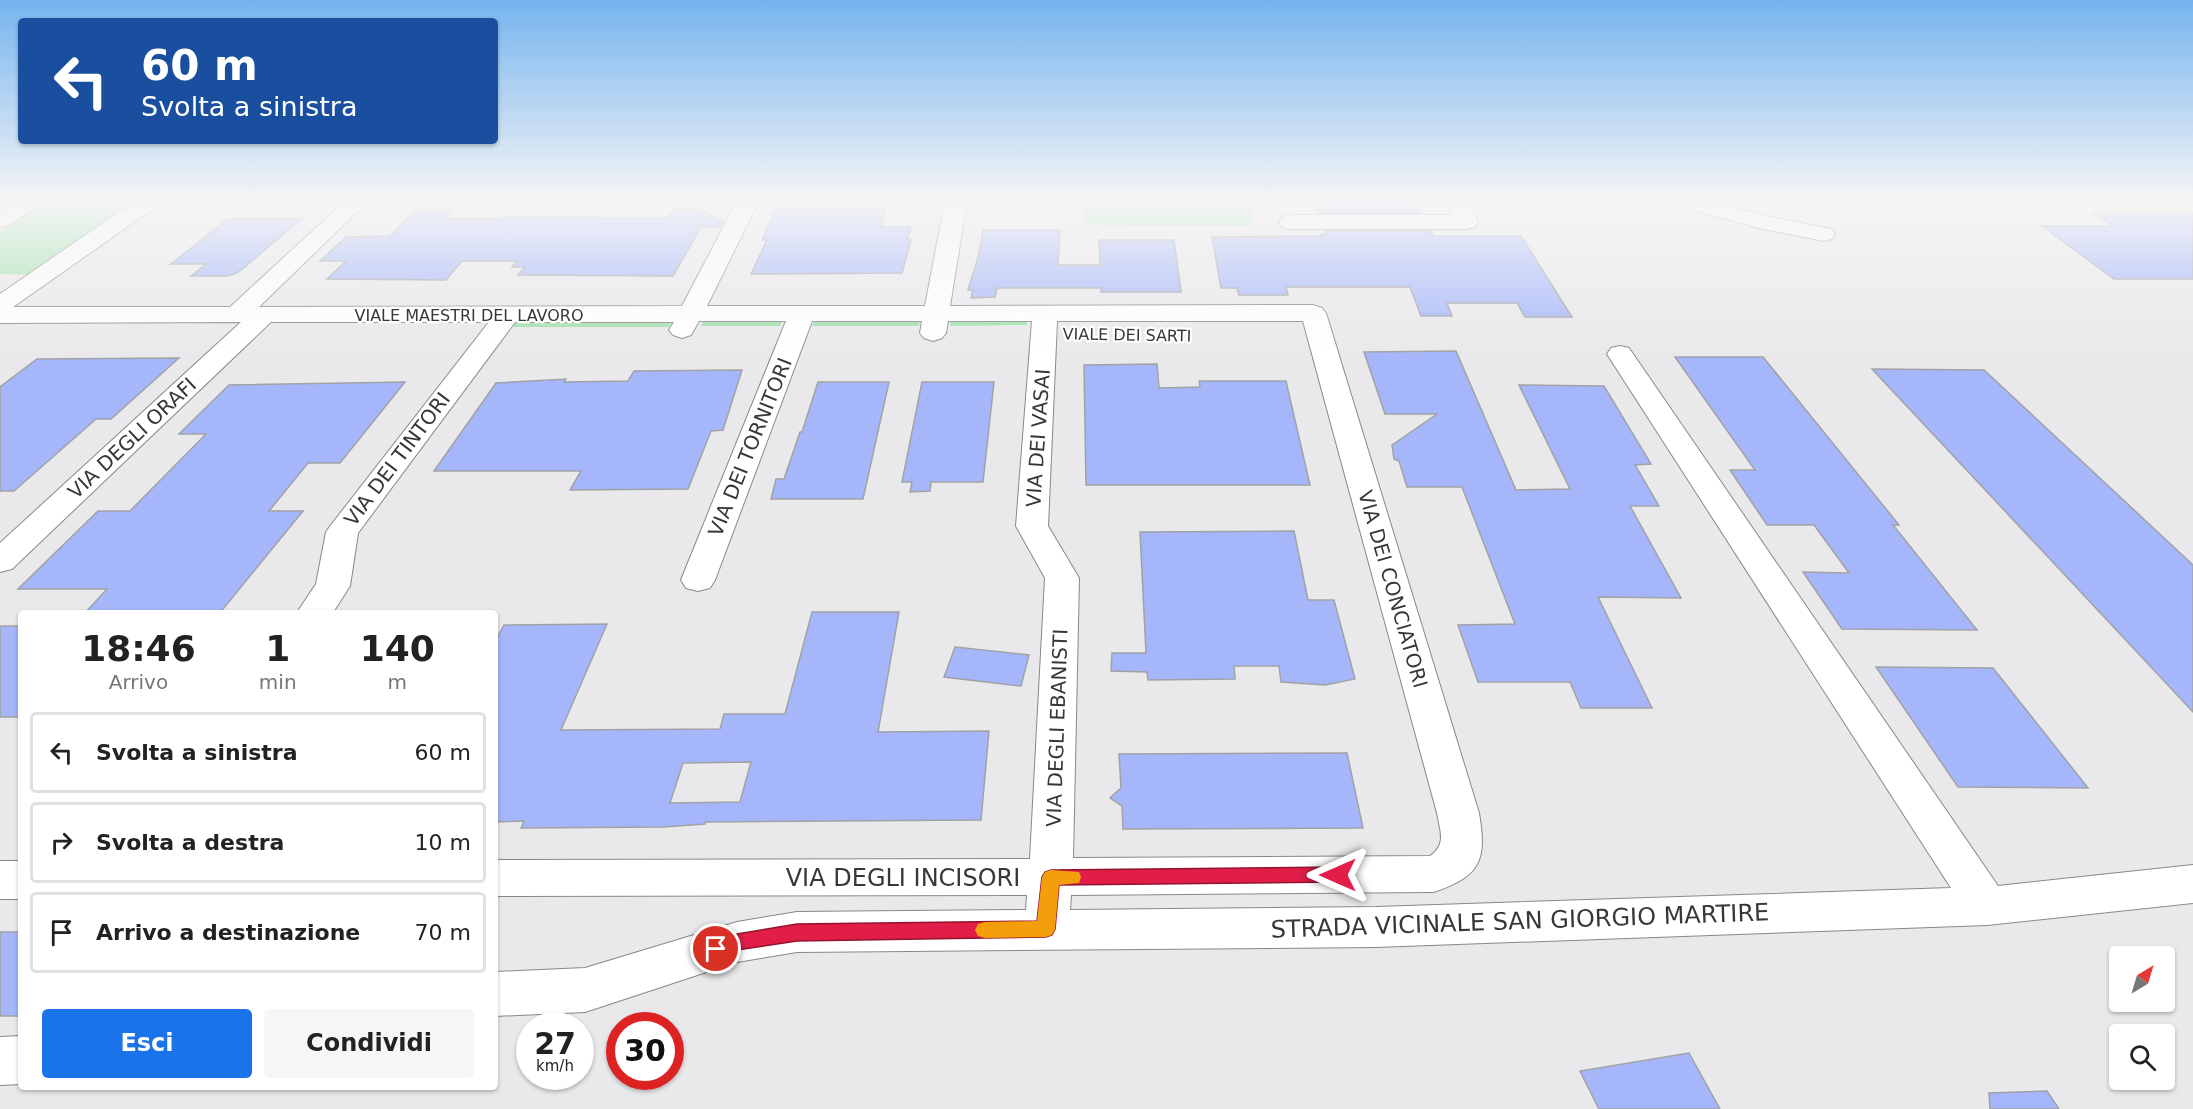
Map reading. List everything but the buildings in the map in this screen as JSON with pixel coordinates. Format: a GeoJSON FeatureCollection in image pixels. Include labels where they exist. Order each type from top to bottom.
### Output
{"type":"FeatureCollection","features":[{"type":"Feature","properties":{"kind":"street"},"geometry":{"type":"LineString","coordinates":[[0,305],[75,253]]}},
{"type":"Feature","properties":{"kind":"street","name":"VIA DEGLI ORAFI"},"geometry":{"type":"LineString","coordinates":[[0,561],[247,322],[310,253]]}},
{"type":"Feature","properties":{"kind":"street"},"geometry":{"type":"LineString","coordinates":[[686,324],[722,253]]}},
{"type":"Feature","properties":{"kind":"street"},"geometry":{"type":"LineString","coordinates":[[935,324],[947,253]]}},
{"type":"Feature","properties":{"kind":"street","name":"VIALE MAESTRI DEL LAVORO"},"geometry":{"type":"LineString","coordinates":[[0,315],[247,322],[499,325],[935,324]]}},
{"type":"Feature","properties":{"kind":"street","name":"VIALE MAESTRI DEL LAVORO"},"geometry":{"type":"LineString","coordinates":[[0,336],[247,322]]}},
{"type":"Feature","properties":{"kind":"street","name":"VIA DEI TORNITORI"},"geometry":{"type":"LineString","coordinates":[[698,580],[799,324]]}},
{"type":"Feature","properties":{"kind":"street","name":"VIALE DEI SARTI"},"geometry":{"type":"LineString","coordinates":[[935,324],[1044,324],[1260,336],[1317,324]]}},
{"type":"Feature","properties":{"kind":"street","name":"VIA DEI VASAI"},"geometry":{"type":"LineString","coordinates":[[1044,324],[1032,526],[1062,578]]}},
{"type":"Feature","properties":{"kind":"street","name":"VIA DEI CONCIATORI"},"geometry":{"type":"LineString","coordinates":[[1317,324],[1458,813],[1463,847],[1454,865]]}},
{"type":"Feature","properties":{"kind":"street","name":"VIA DEI TINTORI"},"geometry":{"type":"LineString","coordinates":[[316,610],[333,586],[342,532],[499,325]]}},
{"type":"Feature","properties":{"kind":"street"},"geometry":{"type":"LineString","coordinates":[[1620,354],[1987,906]]}},
{"type":"Feature","properties":{"kind":"street","name":"VIA DEGLI EBANISTI"},"geometry":{"type":"LineString","coordinates":[[1046,929],[1051,877],[1062,578]]}},
{"type":"Feature","properties":{"kind":"street","name":"VIA DEGLI INCISORI"},"geometry":{"type":"LineString","coordinates":[[498,878],[1434,874],[1454,865]]}},
{"type":"Feature","properties":{"kind":"street"},"geometry":{"type":"LineString","coordinates":[[0,880],[18,880]]}},
{"type":"Feature","properties":{"kind":"street","name":"STRADA VICINALE SAN GIORGIO MARTIRE"},"geometry":{"type":"LineString","coordinates":[[498,994],[585,990],[737,942],[797,933],[1376,927],[1987,906],[2193,884]]}},
{"type":"Feature","properties":{"kind":"street"},"geometry":{"type":"LineString","coordinates":[[0,1061],[18,1060]]}},
{"type":"Feature","properties":{"kind":"green space"},"geometry":{"type":"Polygon","coordinates":[[[0,253],[63,253],[31,275],[0,274],[0,253]]]}},
{"type":"Feature","properties":{"kind":"green space"},"geometry":{"type":"Polygon","coordinates":[[[814,321],[920,321],[919,326],[812,326],[814,321]]]}},
{"type":"Feature","properties":{"kind":"green space"},"geometry":{"type":"Polygon","coordinates":[[[951,321],[1027,321],[1027,325],[950,326],[951,321]]]}},
{"type":"Feature","properties":{"kind":"green space"},"geometry":{"type":"Polygon","coordinates":[[[672,322],[669,327],[512,327],[515,323],[672,322]]]}},
{"type":"Feature","properties":{"kind":"green space"},"geometry":{"type":"Polygon","coordinates":[[[703,322],[782,322],[780,326],[701,326],[703,322]]]}},
{"type":"Feature","properties":{"kind":"slow traffic"},"geometry":{"type":"LineString","coordinates":[[985,930],[1046,929],[1051,877],[1072,877]]}},
{"type":"Feature","properties":{"kind":"route"},"geometry":{"type":"LineString","coordinates":[[716,949],[737,942],[797,933],[1046,929],[1051,877],[1338,875]]}}]}
